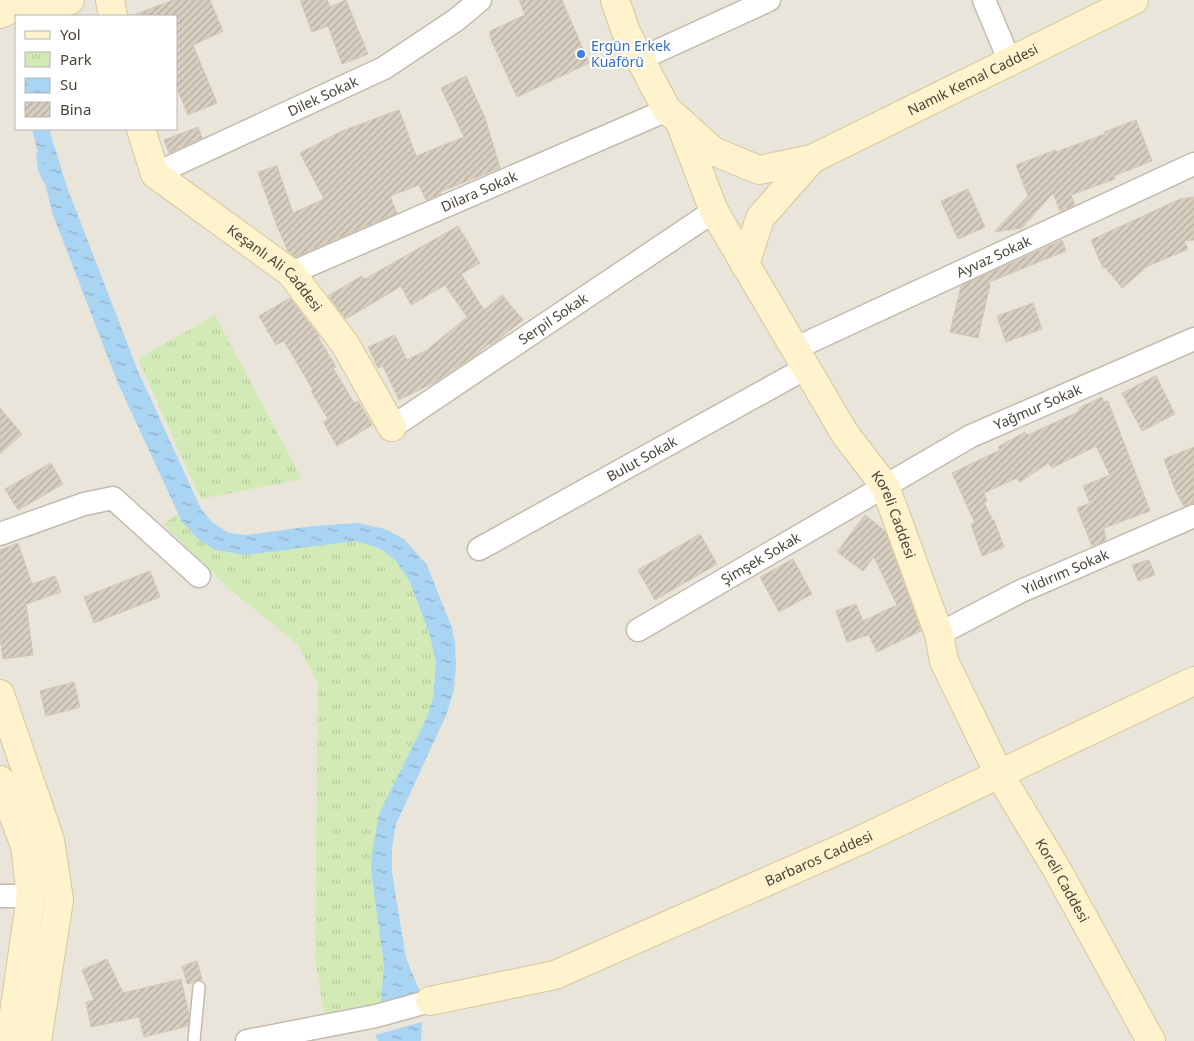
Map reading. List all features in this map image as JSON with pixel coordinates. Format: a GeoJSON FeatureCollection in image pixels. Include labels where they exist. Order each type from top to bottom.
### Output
{"type":"FeatureCollection","features":[{"type":"Feature","properties":{"kind":"street"},"geometry":{"type":"LineString","coordinates":[[24,15],[70,0]]}},
{"type":"Feature","properties":{"kind":"street"},"geometry":{"type":"LineString","coordinates":[[110,0],[113,15]]}},
{"type":"Feature","properties":{"kind":"street","name":"Dilek Sokak"},"geometry":{"type":"LineString","coordinates":[[155,174],[384,68],[456,20],[480,0]]}},
{"type":"Feature","properties":{"kind":"street","name":"Koreli Caddesi"},"geometry":{"type":"LineString","coordinates":[[615,0],[626,32],[673,115],[714,211],[845,434],[885,486],[939,634],[944,661],[1000,774],[1056,868],[1151,1041]]}},
{"type":"Feature","properties":{"kind":"street"},"geometry":{"type":"LineString","coordinates":[[640,59],[769,0]]}},
{"type":"Feature","properties":{"kind":"street"},"geometry":{"type":"LineString","coordinates":[[984,0],[1010,62]]}},
{"type":"Feature","properties":{"kind":"street","name":"Namık Kemal Caddesi"},"geometry":{"type":"LineString","coordinates":[[812,160],[1134,0]]}},
{"type":"Feature","properties":{"kind":"street"},"geometry":{"type":"LineString","coordinates":[[673,115],[713,151],[759,170],[812,160]]}},
{"type":"Feature","properties":{"kind":"street","name":"Dilara Sokak"},"geometry":{"type":"LineString","coordinates":[[292,273],[673,115]]}},
{"type":"Feature","properties":{"kind":"street"},"geometry":{"type":"LineString","coordinates":[[141,130],[155,174]]}},
{"type":"Feature","properties":{"kind":"street"},"geometry":{"type":"LineString","coordinates":[[745,265],[760,218],[812,160]]}},
{"type":"Feature","properties":{"kind":"street","name":"Ayvaz Sokak"},"geometry":{"type":"LineString","coordinates":[[800,359],[1194,164]]}},
{"type":"Feature","properties":{"kind":"street","name":"Keşanlı Ali Caddesi"},"geometry":{"type":"LineString","coordinates":[[155,174],[292,273],[346,344],[392,427]]}},
{"type":"Feature","properties":{"kind":"street","name":"Serpil Sokak"},"geometry":{"type":"LineString","coordinates":[[392,427],[714,211]]}},
{"type":"Feature","properties":{"kind":"street","name":"Yağmur Sokak"},"geometry":{"type":"LineString","coordinates":[[885,486],[971,436],[1194,339]]}},
{"type":"Feature","properties":{"kind":"street","name":"Bulut Sokak"},"geometry":{"type":"LineString","coordinates":[[479,549],[800,359]]}},
{"type":"Feature","properties":{"kind":"street","name":"Şimşek Sokak"},"geometry":{"type":"LineString","coordinates":[[638,630],[885,486]]}},
{"type":"Feature","properties":{"kind":"street"},"geometry":{"type":"LineString","coordinates":[[0,534],[84,504],[113,498],[199,576]]}},
{"type":"Feature","properties":{"kind":"street","name":"Yıldırım Sokak"},"geometry":{"type":"LineString","coordinates":[[939,634],[1019,592],[1194,516]]}},
{"type":"Feature","properties":{"kind":"street","name":"Barbaros Caddesi"},"geometry":{"type":"LineString","coordinates":[[430,1001],[555,975],[863,839],[1194,681]]}},
{"type":"Feature","properties":{"kind":"street"},"geometry":{"type":"LineString","coordinates":[[0,694],[50,840],[59,900],[37,1041]]}},
{"type":"Feature","properties":{"kind":"street"},"geometry":{"type":"LineString","coordinates":[[0,780],[25,846],[31,896],[10,1041]]}},
{"type":"Feature","properties":{"kind":"street"},"geometry":{"type":"LineString","coordinates":[[0,896],[31,896]]}},
{"type":"Feature","properties":{"kind":"street"},"geometry":{"type":"LineString","coordinates":[[247,1041],[376,1016],[430,1001]]}},
{"type":"Feature","properties":{"kind":"lane"},"geometry":{"type":"LineString","coordinates":[[194,1041],[199,987]]}},
{"type":"Feature","properties":{"kind":"shaded area"},"geometry":{"type":"Polygon","coordinates":[[[0,0],[1194,0],[1194,1041],[0,1041],[0,0]]]}},
{"type":"Feature","properties":{"kind":"green space"},"geometry":{"type":"Polygon","coordinates":[[[215,315],[302,479],[201,499],[138,359],[215,315]]]}},
{"type":"Feature","properties":{"kind":"green space"},"geometry":{"type":"Polygon","coordinates":[[[178,514],[182,522],[199,540],[318,545],[355,541],[379,548],[396,561],[410,582],[430,636],[436,664],[433,697],[428,715],[379,814],[371,871],[384,965],[381,1002],[324,1013],[315,959],[318,683],[297,644],[231,590],[163,524],[178,514]]]}},
{"type":"Feature","properties":{"kind":"water"},"geometry":{"type":"Polygon","coordinates":[[[32,130],[49,130],[67,187],[138,371],[201,509],[213,523],[229,533],[247,535],[313,526],[358,523],[385,529],[404,539],[427,565],[452,628],[456,665],[454,689],[447,713],[396,824],[392,848],[392,873],[406,958],[420,992],[381,1002],[384,965],[371,871],[379,814],[428,715],[433,697],[436,664],[430,636],[410,582],[396,561],[379,548],[355,541],[246,555],[215,550],[199,540],[182,522],[117,381],[52,212],[32,130]]]}},
{"type":"Feature","properties":{"kind":"water"},"geometry":{"type":"Polygon","coordinates":[[[422,1022],[421,1041],[378,1041],[375,1035],[422,1022]]]}},
{"type":"Feature","properties":{"kind":"building"},"geometry":{"type":"Polygon","coordinates":[[[173,0],[210,0],[223,31],[193,45],[217,103],[188,115],[178,91],[178,15],[134,15],[173,0]]]}},
{"type":"Feature","properties":{"kind":"building"},"geometry":{"type":"Polygon","coordinates":[[[300,0],[327,0],[330,7],[346,0],[368,54],[342,64],[328,26],[312,32],[300,0]]]}},
{"type":"Feature","properties":{"kind":"building"},"geometry":{"type":"Polygon","coordinates":[[[519,0],[562,0],[589,63],[517,97],[490,37],[490,31],[525,15],[519,0]]]}},
{"type":"Feature","properties":{"kind":"building"},"geometry":{"type":"Polygon","coordinates":[[[466,76],[485,118],[500,168],[440,192],[441,194],[426,200],[419,185],[390,196],[397,213],[295,257],[288,251],[258,172],[277,166],[293,213],[324,199],[300,153],[342,131],[399,110],[416,156],[464,137],[441,88],[466,76]]]}},
{"type":"Feature","properties":{"kind":"building"},"geometry":{"type":"Polygon","coordinates":[[[1136,120],[1152,161],[1114,176],[1115,179],[1071,195],[1075,205],[1060,211],[1053,193],[1022,228],[994,232],[1028,196],[1016,165],[1105,134],[1104,132],[1136,120]]]}},
{"type":"Feature","properties":{"kind":"building"},"geometry":{"type":"Polygon","coordinates":[[[198,127],[202,138],[169,153],[164,140],[198,127]]]}},
{"type":"Feature","properties":{"kind":"building"},"geometry":{"type":"Polygon","coordinates":[[[968,189],[985,227],[958,239],[941,201],[968,189]]]}},
{"type":"Feature","properties":{"kind":"building"},"geometry":{"type":"Polygon","coordinates":[[[1194,197],[1194,240],[1184,241],[1188,249],[1148,266],[1122,288],[1105,267],[1103,268],[1091,240],[1180,199],[1194,197]]]}},
{"type":"Feature","properties":{"kind":"building"},"geometry":{"type":"Polygon","coordinates":[[[458,226],[480,263],[461,274],[484,310],[502,295],[523,320],[491,345],[489,344],[435,382],[399,400],[383,366],[378,368],[368,347],[395,335],[407,360],[427,350],[467,317],[445,285],[411,305],[401,286],[346,319],[328,296],[362,276],[365,279],[458,226]]]}},
{"type":"Feature","properties":{"kind":"building"},"geometry":{"type":"Polygon","coordinates":[[[1062,240],[1066,251],[989,282],[990,285],[978,338],[950,332],[961,286],[1062,240]]]}},
{"type":"Feature","properties":{"kind":"building"},"geometry":{"type":"Polygon","coordinates":[[[290,298],[319,336],[336,367],[333,368],[354,403],[358,401],[372,425],[337,446],[323,422],[328,419],[284,341],[276,345],[259,316],[290,298]]]}},
{"type":"Feature","properties":{"kind":"building"},"geometry":{"type":"Polygon","coordinates":[[[1033,303],[1042,329],[1006,342],[997,316],[1033,303]]]}},
{"type":"Feature","properties":{"kind":"building"},"geometry":{"type":"Polygon","coordinates":[[[1156,376],[1175,414],[1142,431],[1122,393],[1156,376]]]}},
{"type":"Feature","properties":{"kind":"building"},"geometry":{"type":"Polygon","coordinates":[[[1102,397],[1104,402],[1108,401],[1150,511],[1104,528],[1106,540],[1092,546],[1077,508],[1090,503],[1083,486],[1110,475],[1096,446],[1052,468],[1048,463],[1020,482],[1017,478],[984,493],[987,501],[984,502],[994,520],[1004,547],[982,556],[971,524],[975,523],[952,473],[1000,450],[998,447],[1025,432],[1028,435],[1080,411],[1079,408],[1102,397]]]}},
{"type":"Feature","properties":{"kind":"building"},"geometry":{"type":"Polygon","coordinates":[[[0,408],[22,434],[0,454],[0,408]]]}},
{"type":"Feature","properties":{"kind":"building"},"geometry":{"type":"Polygon","coordinates":[[[1194,447],[1194,503],[1184,506],[1176,492],[1164,459],[1194,447]]]}},
{"type":"Feature","properties":{"kind":"building"},"geometry":{"type":"Polygon","coordinates":[[[51,463],[63,484],[18,510],[5,489],[51,463]]]}},
{"type":"Feature","properties":{"kind":"building"},"geometry":{"type":"Polygon","coordinates":[[[865,515],[885,531],[921,631],[877,652],[863,623],[868,635],[847,642],[836,611],[856,604],[863,621],[897,605],[874,557],[863,571],[837,552],[865,515]]]}},
{"type":"Feature","properties":{"kind":"building"},"geometry":{"type":"Polygon","coordinates":[[[700,534],[717,564],[655,600],[638,570],[700,534]]]}},
{"type":"Feature","properties":{"kind":"building"},"geometry":{"type":"Polygon","coordinates":[[[18,543],[32,584],[55,576],[61,592],[26,604],[33,655],[3,659],[0,637],[0,550],[18,543]]]}},
{"type":"Feature","properties":{"kind":"building"},"geometry":{"type":"Polygon","coordinates":[[[793,559],[812,594],[779,612],[760,577],[793,559]]]}},
{"type":"Feature","properties":{"kind":"building"},"geometry":{"type":"Polygon","coordinates":[[[1149,560],[1155,575],[1138,581],[1132,565],[1149,560]]]}},
{"type":"Feature","properties":{"kind":"building"},"geometry":{"type":"Polygon","coordinates":[[[150,571],[160,597],[94,623],[84,597],[150,571]]]}},
{"type":"Feature","properties":{"kind":"building"},"geometry":{"type":"Polygon","coordinates":[[[74,682],[80,707],[46,716],[40,691],[74,682]]]}},
{"type":"Feature","properties":{"kind":"building"},"geometry":{"type":"Polygon","coordinates":[[[107,959],[123,993],[181,979],[189,1014],[188,1026],[144,1037],[139,1017],[91,1027],[86,1002],[94,1000],[82,970],[107,959]]]}},
{"type":"Feature","properties":{"kind":"building"},"geometry":{"type":"Polygon","coordinates":[[[197,961],[202,979],[187,984],[182,966],[197,961]]]}},
{"type":"Feature","properties":{"kind":"waterway"},"geometry":{"type":"LineString","coordinates":[[39,155],[45,179]]}},
{"type":"Feature","properties":{"kind":"place","name":"Ergün Erkek Kuaförü"},"geometry":{"type":"Point","coordinates":[581,54]}}]}
